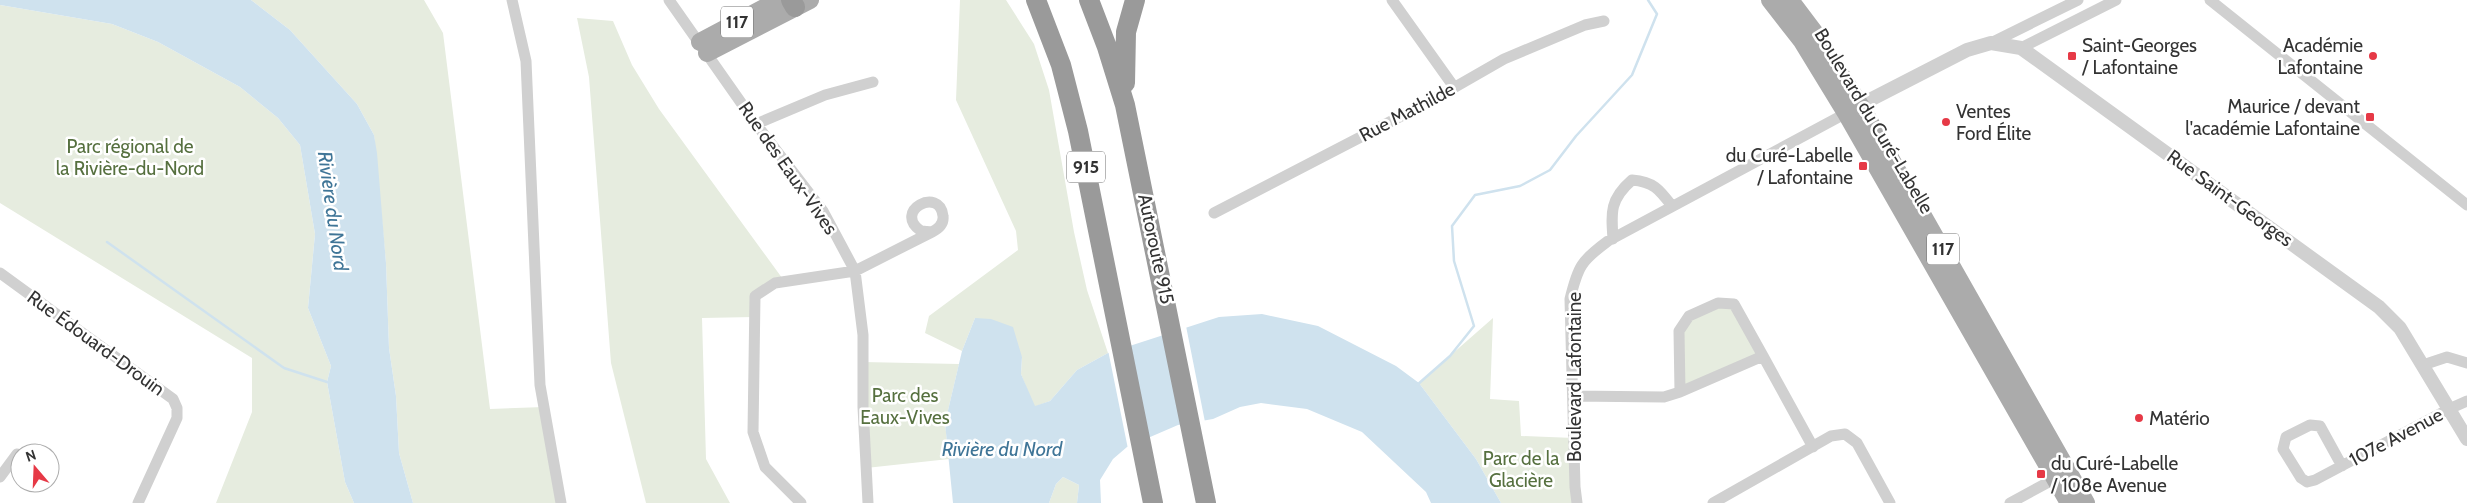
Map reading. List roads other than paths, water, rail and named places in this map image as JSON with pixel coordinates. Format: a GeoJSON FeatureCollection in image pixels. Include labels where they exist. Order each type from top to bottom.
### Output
{"type":"FeatureCollection","features":[{"type":"Feature","properties":{"kind":"highway","name":"915"},"geometry":{"type":"LineString","coordinates":[[1036,0],[1057,52],[1072,103],[1153,503]]}},
{"type":"Feature","properties":{"kind":"highway","name":"Autoroute 915"},"geometry":{"type":"LineString","coordinates":[[1089,0],[1107,47],[1125,105],[1206,503]]}},
{"type":"Feature","properties":{"kind":"highway"},"geometry":{"type":"LineString","coordinates":[[1125,105],[1126,32],[1135,0]]}},
{"type":"Feature","properties":{"kind":"main road","name":"Boulevard du Curé-Labelle"},"geometry":{"type":"LineString","coordinates":[[1770,0],[1853,109]]}},
{"type":"Feature","properties":{"kind":"main road","name":"Boulevard du Curé-Labelle"},"geometry":{"type":"LineString","coordinates":[[1790,0],[1814,32],[1853,109],[2062,475],[2086,503]]}},
{"type":"Feature","properties":{"kind":"main road","name":"117"},"geometry":{"type":"LineString","coordinates":[[704,48],[786,3]]}},
{"type":"Feature","properties":{"kind":"main road","name":"Boulevard du Curé-Labelle"},"geometry":{"type":"LineString","coordinates":[[2062,475],[2069,503]]}},
{"type":"Feature","properties":{"kind":"street"},"geometry":{"type":"LineString","coordinates":[[512,0],[526,61],[540,384],[561,503]]}},
{"type":"Feature","properties":{"kind":"street","name":"Rue des Eaux-Vives"},"geometry":{"type":"LineString","coordinates":[[669,0],[756,124],[823,211],[855,271],[863,335],[863,407],[868,503]]}},
{"type":"Feature","properties":{"kind":"street"},"geometry":{"type":"LineString","coordinates":[[1392,0],[1454,87]]}},
{"type":"Feature","properties":{"kind":"street","name":"Boulevard Lafontaine"},"geometry":{"type":"LineString","coordinates":[[1578,503],[1570,299],[1575,278],[1586,258],[1613,238],[1937,64],[1967,50],[1991,43],[2078,0]]}},
{"type":"Feature","properties":{"kind":"street"},"geometry":{"type":"LineString","coordinates":[[2021,48],[2116,0]]}},
{"type":"Feature","properties":{"kind":"street"},"geometry":{"type":"LineString","coordinates":[[2210,0],[2467,205]]}},
{"type":"Feature","properties":{"kind":"street","name":"Rue Mathilde"},"geometry":{"type":"LineString","coordinates":[[1214,213],[1513,56],[1585,25],[1604,21]]}},
{"type":"Feature","properties":{"kind":"street","name":"Boulevard Lafontaine"},"geometry":{"type":"LineString","coordinates":[[1991,43],[2021,48]]}},
{"type":"Feature","properties":{"kind":"street","name":"Rue Saint-Georges"},"geometry":{"type":"LineString","coordinates":[[2021,48],[2380,307],[2400,328],[2467,439]]}},
{"type":"Feature","properties":{"kind":"street"},"geometry":{"type":"LineString","coordinates":[[756,124],[825,95],[873,82]]}},
{"type":"Feature","properties":{"kind":"street"},"geometry":{"type":"LineString","coordinates":[[1613,238],[1611,212],[1618,192],[1632,180],[1648,181],[1660,190],[1672,206]]}},
{"type":"Feature","properties":{"kind":"street"},"geometry":{"type":"LineString","coordinates":[[801,503],[765,467],[753,432],[755,296],[775,283],[855,271],[932,232]]}},
{"type":"Feature","properties":{"kind":"street","name":"Rue Édouard-Drouin"},"geometry":{"type":"LineString","coordinates":[[0,272],[173,399],[177,408],[176,418],[138,503]]}},
{"type":"Feature","properties":{"kind":"street"},"geometry":{"type":"LineString","coordinates":[[1680,392],[1679,331],[1688,316],[1718,303],[1734,304],[1812,447]]}},
{"type":"Feature","properties":{"kind":"street"},"geometry":{"type":"LineString","coordinates":[[1573,396],[1664,396],[1680,392],[1763,356]]}},
{"type":"Feature","properties":{"kind":"street"},"geometry":{"type":"LineString","coordinates":[[2423,365],[2448,357],[2467,363]]}},
{"type":"Feature","properties":{"kind":"street"},"geometry":{"type":"LineString","coordinates":[[2449,408],[2467,401]]}},
{"type":"Feature","properties":{"kind":"street","name":"107e Avenue"},"geometry":{"type":"LineString","coordinates":[[2342,466],[2320,426],[2310,425],[2286,437],[2283,448],[2301,478],[2307,482],[2342,466],[2449,408]]}},
{"type":"Feature","properties":{"kind":"street"},"geometry":{"type":"LineString","coordinates":[[1713,503],[1831,436],[1845,434],[1857,443],[1890,503]]}},
{"type":"Feature","properties":{"kind":"street"},"geometry":{"type":"LineString","coordinates":[[0,477],[10,463]]}},
{"type":"Feature","properties":{"kind":"street"},"geometry":{"type":"LineString","coordinates":[[2010,503],[2062,475]]}},
{"type":"Feature","properties":{"kind":"water","name":"Rivière du Nord"},"geometry":{"type":"Polygon","coordinates":[[[0,0],[251,0],[290,30],[357,104],[374,135],[377,153],[386,263],[389,348],[396,396],[399,453],[413,503],[354,503],[345,482],[327,382],[331,366],[308,308],[315,234],[300,145],[278,118],[240,87],[158,42],[112,24],[0,5],[0,0]]]}},
{"type":"Feature","properties":{"kind":"water","name":"Rivière du Nord"},"geometry":{"type":"Polygon","coordinates":[[[1262,314],[1318,326],[1396,366],[1419,383],[1476,459],[1501,503],[1431,503],[1426,492],[1362,432],[1307,409],[1261,403],[1240,407],[1213,419],[1178,425],[1127,447],[1113,459],[1100,480],[1101,503],[1077,503],[1079,485],[1063,477],[1056,484],[1049,503],[953,503],[945,423],[962,351],[975,318],[991,319],[1013,327],[1022,357],[1021,374],[1035,406],[1050,401],[1077,370],[1108,353],[1219,317],[1262,314]]]}},
{"type":"Feature","properties":{"kind":"waterway"},"geometry":{"type":"LineString","coordinates":[[1417,385],[1450,356],[1474,326],[1454,261],[1452,226],[1475,195],[1520,186],[1550,170],[1576,136],[1632,75],[1657,14],[1648,0]]}},
{"type":"Feature","properties":{"kind":"waterway","name":"Rivière du Nord"},"geometry":{"type":"LineString","coordinates":[[107,242],[284,368],[327,382]]}},
{"type":"Feature","properties":{"kind":"place","name":"Saint-Georges / Lafontaine"},"geometry":{"type":"Point","coordinates":[2072,56]}},
{"type":"Feature","properties":{"kind":"place","name":"Académie Lafontaine"},"geometry":{"type":"Point","coordinates":[2373,56]}},
{"type":"Feature","properties":{"kind":"place","name":"Maurice / devant l'académie Lafontaine"},"geometry":{"type":"Point","coordinates":[2370,117]}},
{"type":"Feature","properties":{"kind":"place","name":"Ventes Ford Élite"},"geometry":{"type":"Point","coordinates":[1946,122]}},
{"type":"Feature","properties":{"kind":"place","name":"du Curé-Labelle / Lafontaine"},"geometry":{"type":"Point","coordinates":[1863,166]}},
{"type":"Feature","properties":{"kind":"place","name":"Matério"},"geometry":{"type":"Point","coordinates":[2139,418]}},
{"type":"Feature","properties":{"kind":"place","name":"du Curé-Labelle / 108e Avenue"},"geometry":{"type":"Point","coordinates":[2041,474]}},
{"type":"Feature","properties":{"kind":"park label","name":"Parc régional de la Rivière-du-Nord"},"geometry":{"type":"Point","coordinates":[130,157]}},
{"type":"Feature","properties":{"kind":"park label","name":"Parc des Eaux-Vives"},"geometry":{"type":"Point","coordinates":[905,406]}},
{"type":"Feature","properties":{"kind":"park label","name":"Parc de la Glacière"},"geometry":{"type":"Point","coordinates":[1521,469]}}]}
